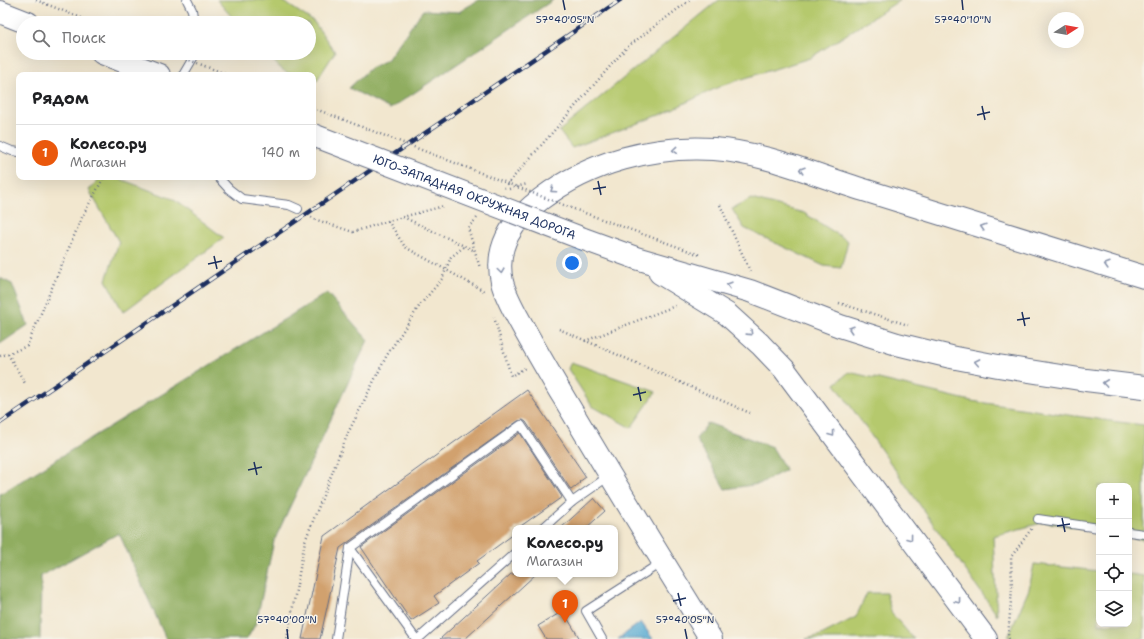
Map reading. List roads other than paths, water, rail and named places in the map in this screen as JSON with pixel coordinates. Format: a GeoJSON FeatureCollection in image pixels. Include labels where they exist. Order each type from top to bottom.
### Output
{"type":"FeatureCollection","features":[{"type":"Feature","properties":{"kind":"main road"},"geometry":{"type":"LineString","coordinates":[[0,12],[16,18]]}},
{"type":"Feature","properties":{"kind":"main road"},"geometry":{"type":"LineString","coordinates":[[120,60],[151,72]]}},
{"type":"Feature","properties":{"kind":"main road","name":"ЮГО-ЗАПАДНАЯ ОКРУЖНАЯ ДОРОГА"},"geometry":{"type":"LineString","coordinates":[[316,136],[636,258]]}},
{"type":"Feature","properties":{"kind":"main road"},"geometry":{"type":"LineString","coordinates":[[708,638],[541,360],[508,299],[502,282],[500,263],[502,247],[516,222],[536,203],[554,189],[579,175],[625,158],[657,151],[716,149],[747,154],[780,163],[1144,277]]}},
{"type":"Feature","properties":{"kind":"main road"},"geometry":{"type":"LineString","coordinates":[[636,258],[750,291],[840,326],[904,346],[951,357],[1043,374],[1144,388]]}},
{"type":"Feature","properties":{"kind":"main road"},"geometry":{"type":"LineString","coordinates":[[636,258],[727,314],[743,327],[784,369],[982,636]]}},
{"type":"Feature","properties":{"kind":"lane"},"geometry":{"type":"LineString","coordinates":[[187,0],[192,10],[193,16]]}},
{"type":"Feature","properties":{"kind":"lane"},"geometry":{"type":"LineString","coordinates":[[185,72],[192,60]]}},
{"type":"Feature","properties":{"kind":"lane"},"geometry":{"type":"LineString","coordinates":[[0,146],[16,152]]}},
{"type":"Feature","properties":{"kind":"lane"},"geometry":{"type":"LineString","coordinates":[[221,180],[229,189],[242,199],[289,205],[298,209]]}},
{"type":"Feature","properties":{"kind":"lane"},"geometry":{"type":"LineString","coordinates":[[336,639],[350,548],[521,425],[572,502]]}},
{"type":"Feature","properties":{"kind":"lane"},"geometry":{"type":"LineString","coordinates":[[546,525],[572,502],[610,476]]}},
{"type":"Feature","properties":{"kind":"lane"},"geometry":{"type":"LineString","coordinates":[[1038,519],[1096,528]]}},
{"type":"Feature","properties":{"kind":"lane"},"geometry":{"type":"LineString","coordinates":[[1132,532],[1144,534]]}},
{"type":"Feature","properties":{"kind":"lane"},"geometry":{"type":"LineString","coordinates":[[350,548],[417,639],[512,556]]}},
{"type":"Feature","properties":{"kind":"lane"},"geometry":{"type":"LineString","coordinates":[[602,639],[586,611],[663,561]]}},
{"type":"Feature","properties":{"kind":"water"},"geometry":{"type":"Polygon","coordinates":[[[641,622],[653,639],[618,639],[641,622]]]}},
{"type":"Feature","properties":{"kind":"railway"},"geometry":{"type":"LineString","coordinates":[[0,423],[620,0]]}},
{"type":"Feature","properties":{"kind":"place","name":"Колесо.ру"},"geometry":{"type":"Point","coordinates":[565,623]}}]}
